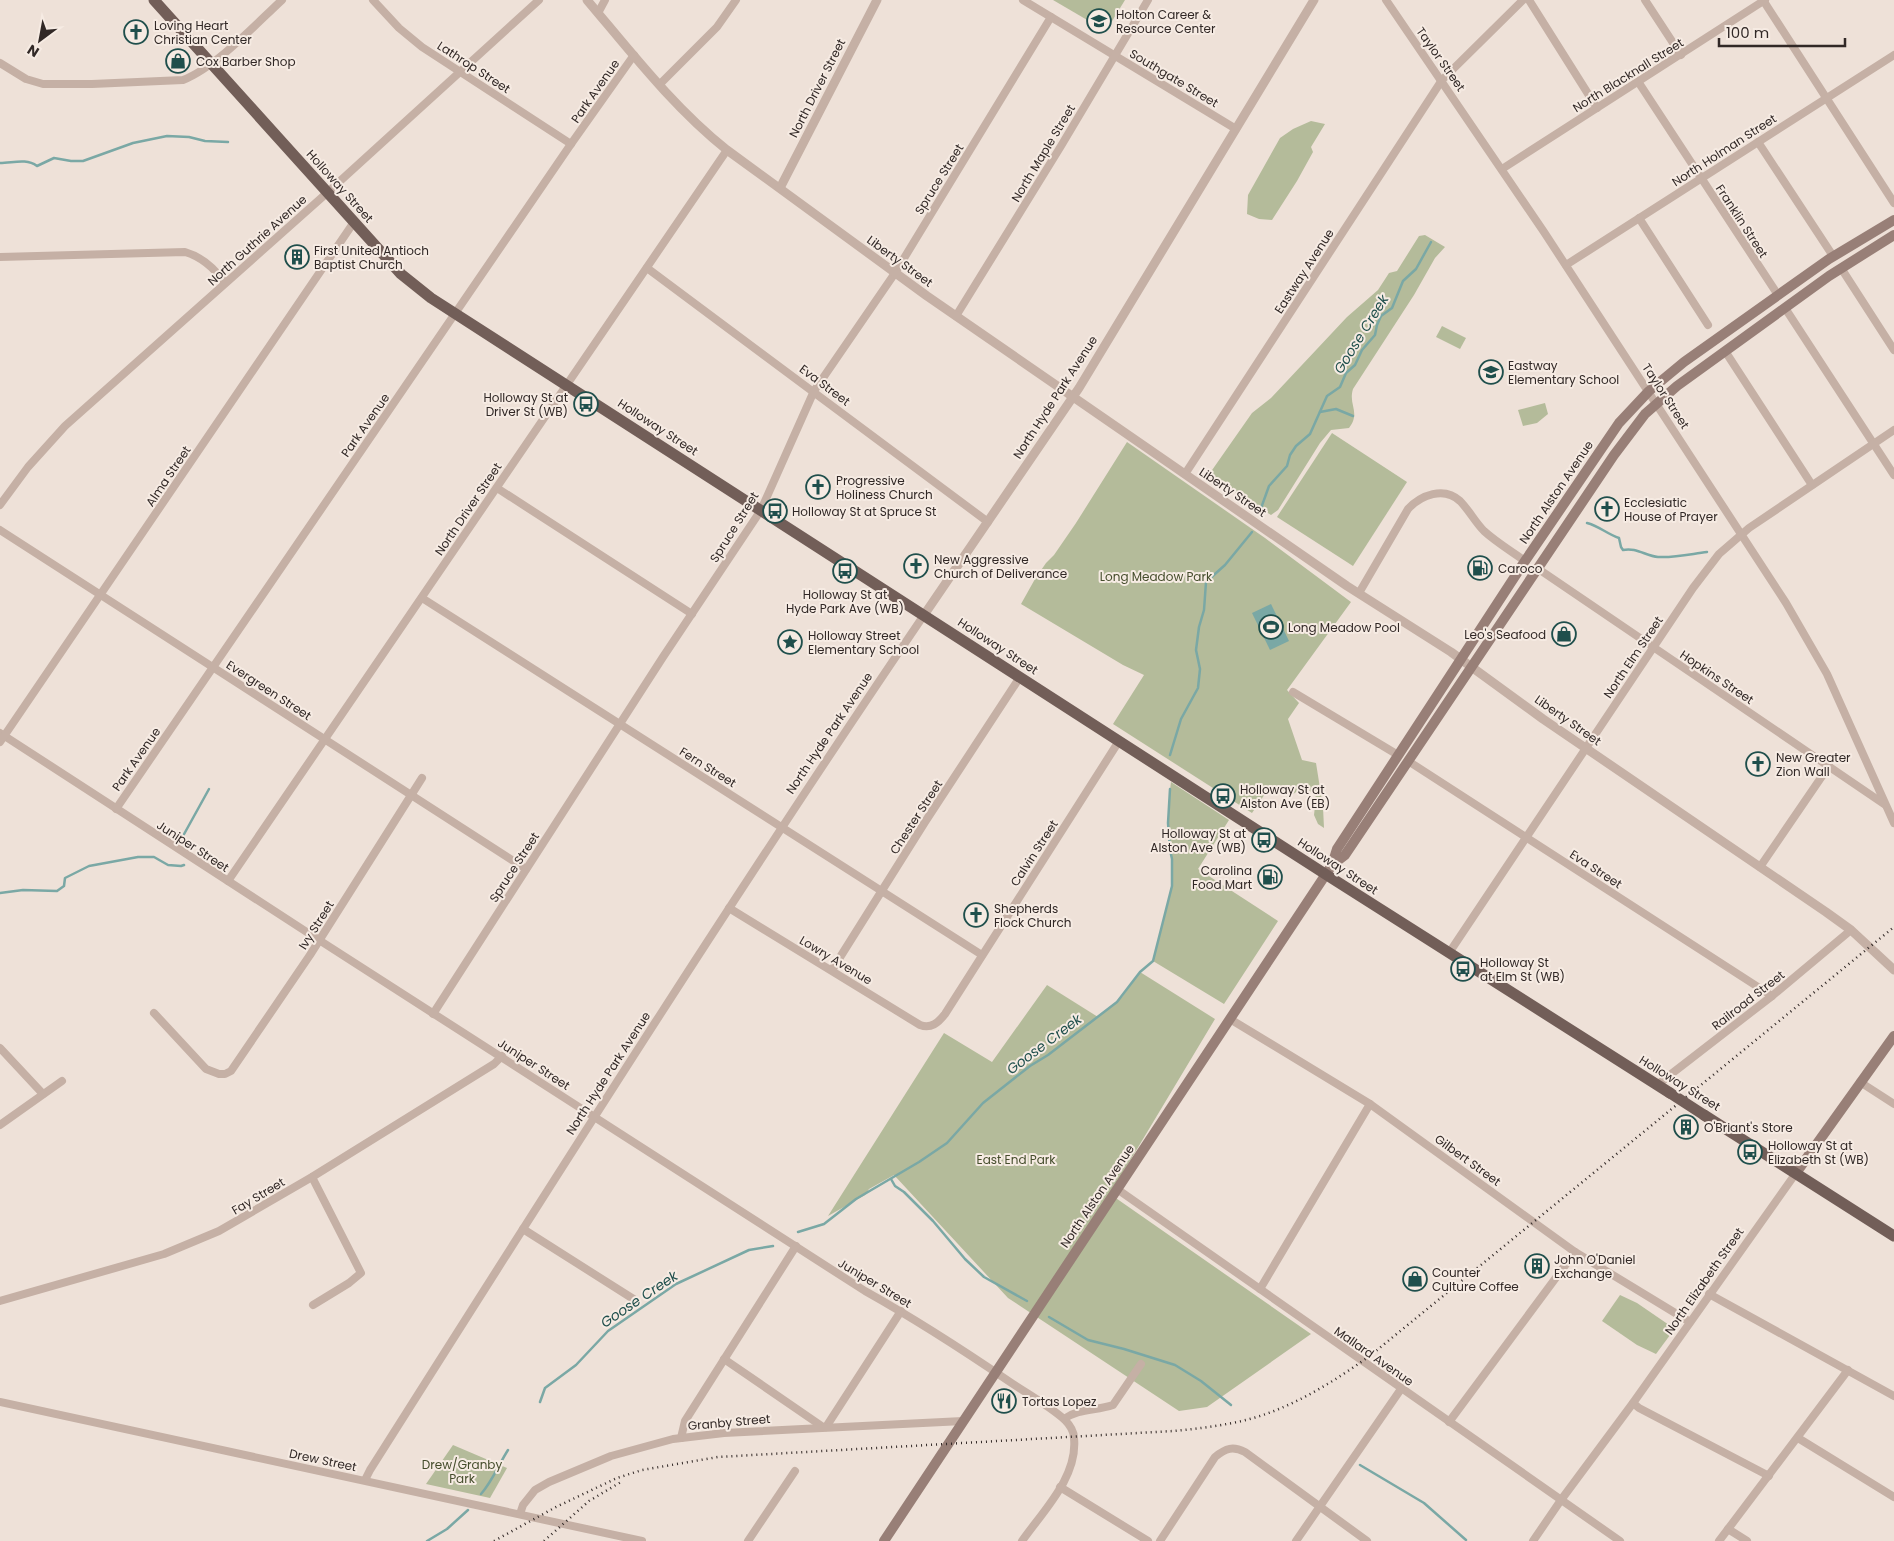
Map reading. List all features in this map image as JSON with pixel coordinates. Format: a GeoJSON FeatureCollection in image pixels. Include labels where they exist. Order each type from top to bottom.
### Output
{"type":"FeatureCollection","features":[{"type":"Feature","properties":{"kind":"main road","name":"Holloway Street"},"geometry":{"type":"LineString","coordinates":[[154,0],[410,283],[1119,741],[1329,870],[1449,953],[1894,1236]]}},
{"type":"Feature","properties":{"kind":"main road","name":"North Alston Avenue"},"geometry":{"type":"LineString","coordinates":[[1329,870],[1336,849],[1460,659],[1606,440],[1628,412],[1649,391],[1684,362],[1833,256],[1894,220]]}},
{"type":"Feature","properties":{"kind":"main road","name":"North Alston Avenue"},"geometry":{"type":"LineString","coordinates":[[884,1541],[1329,870],[1345,855],[1536,568],[1627,436],[1657,403],[1685,379],[1841,268],[1894,235]]}},
{"type":"Feature","properties":{"kind":"main road","name":"North Elizabeth Street"},"geometry":{"type":"LineString","coordinates":[[1796,1173],[1894,1036]]}},
{"type":"Feature","properties":{"kind":"street"},"geometry":{"type":"LineString","coordinates":[[0,63],[26,79],[43,84],[172,82],[195,75],[211,64],[282,0]]}},
{"type":"Feature","properties":{"kind":"street","name":"Lathrop Street"},"geometry":{"type":"LineString","coordinates":[[373,0],[406,34],[571,144]]}},
{"type":"Feature","properties":{"kind":"street","name":"North Guthrie Avenue"},"geometry":{"type":"LineString","coordinates":[[0,504],[28,467],[66,426],[539,0]]}},
{"type":"Feature","properties":{"kind":"street","name":"Liberty Street"},"geometry":{"type":"LineString","coordinates":[[587,0],[683,111],[727,150],[894,273],[1359,593],[1471,666],[1585,748],[1851,930],[1894,970]]}},
{"type":"Feature","properties":{"kind":"street"},"geometry":{"type":"LineString","coordinates":[[598,13],[605,0]]}},
{"type":"Feature","properties":{"kind":"street"},"geometry":{"type":"LineString","coordinates":[[660,84],[717,27],[736,0]]}},
{"type":"Feature","properties":{"kind":"street","name":"North Driver Street"},"geometry":{"type":"LineString","coordinates":[[780,188],[877,0]]}},
{"type":"Feature","properties":{"kind":"street","name":"Southgate Street"},"geometry":{"type":"LineString","coordinates":[[1023,0],[1236,129]]}},
{"type":"Feature","properties":{"kind":"street","name":"North Maple Street"},"geometry":{"type":"LineString","coordinates":[[956,316],[1148,0]]}},
{"type":"Feature","properties":{"kind":"street","name":"North Hyde Park Avenue"},"geometry":{"type":"LineString","coordinates":[[365,1480],[594,1117],[729,908],[924,615],[1073,397],[1314,0]]}},
{"type":"Feature","properties":{"kind":"street","name":"Taylor Street"},"geometry":{"type":"LineString","coordinates":[[1386,0],[1566,265],[1786,603],[1827,674],[1894,824]]}},
{"type":"Feature","properties":{"kind":"street","name":"Eastway Avenue"},"geometry":{"type":"LineString","coordinates":[[1185,474],[1442,80],[1523,0]]}},
{"type":"Feature","properties":{"kind":"street"},"geometry":{"type":"LineString","coordinates":[[1528,0],[1597,108]]}},
{"type":"Feature","properties":{"kind":"street"},"geometry":{"type":"LineString","coordinates":[[1645,0],[1681,55]]}},
{"type":"Feature","properties":{"kind":"street"},"geometry":{"type":"LineString","coordinates":[[1764,0],[1894,203]]}},
{"type":"Feature","properties":{"kind":"street","name":"North Blacknall Street"},"geometry":{"type":"LineString","coordinates":[[1502,169],[1639,83],[1764,0]]}},
{"type":"Feature","properties":{"kind":"street","name":"Spruce Street"},"geometry":{"type":"LineString","coordinates":[[434,1014],[526,869],[761,510],[814,391],[894,273],[1051,17]]}},
{"type":"Feature","properties":{"kind":"street","name":"Park Avenue"},"geometry":{"type":"LineString","coordinates":[[116,809],[571,144],[634,55]]}},
{"type":"Feature","properties":{"kind":"street","name":"North Holman Street"},"geometry":{"type":"LineString","coordinates":[[1566,265],[1894,55]]}},
{"type":"Feature","properties":{"kind":"street","name":"Franklin Street"},"geometry":{"type":"LineString","coordinates":[[1639,83],[1778,295]]}},
{"type":"Feature","properties":{"kind":"street"},"geometry":{"type":"LineString","coordinates":[[1758,142],[1833,256]]}},
{"type":"Feature","properties":{"kind":"street","name":"North Driver Street"},"geometry":{"type":"LineString","coordinates":[[228,881],[727,150]]}},
{"type":"Feature","properties":{"kind":"street"},"geometry":{"type":"LineString","coordinates":[[1639,218],[1708,324]]}},
{"type":"Feature","properties":{"kind":"street","name":"Alma Street"},"geometry":{"type":"LineString","coordinates":[[1,737],[101,595],[354,222]]}},
{"type":"Feature","properties":{"kind":"street"},"geometry":{"type":"LineString","coordinates":[[0,257],[185,252],[198,257],[212,267],[225,283]]}},
{"type":"Feature","properties":{"kind":"street","name":"Eva Street"},"geometry":{"type":"LineString","coordinates":[[647,268],[988,522]]}},
{"type":"Feature","properties":{"kind":"street"},"geometry":{"type":"LineString","coordinates":[[1841,268],[1894,350]]}},
{"type":"Feature","properties":{"kind":"street"},"geometry":{"type":"LineString","coordinates":[[1785,308],[1894,475]]}},
{"type":"Feature","properties":{"kind":"street"},"geometry":{"type":"LineString","coordinates":[[1725,351],[1812,485]]}},
{"type":"Feature","properties":{"kind":"street","name":"North Elm Street"},"geometry":{"type":"LineString","coordinates":[[1449,953],[1585,748],[1719,554],[1742,534],[1894,430]]}},
{"type":"Feature","properties":{"kind":"street"},"geometry":{"type":"LineString","coordinates":[[497,488],[692,614]]}},
{"type":"Feature","properties":{"kind":"street"},"geometry":{"type":"LineString","coordinates":[[1359,593],[1408,509],[1422,497],[1430,494],[1445,494],[1459,500],[1486,533],[1525,561]]}},
{"type":"Feature","properties":{"kind":"street","name":"Evergreen Street"},"geometry":{"type":"LineString","coordinates":[[0,530],[526,869]]}},
{"type":"Feature","properties":{"kind":"street","name":"Hopkins Street"},"geometry":{"type":"LineString","coordinates":[[1536,568],[1884,804]]}},
{"type":"Feature","properties":{"kind":"street","name":"Fern Street"},"geometry":{"type":"LineString","coordinates":[[422,598],[982,955]]}},
{"type":"Feature","properties":{"kind":"street","name":"Chester Street"},"geometry":{"type":"LineString","coordinates":[[832,970],[1020,677]]}},
{"type":"Feature","properties":{"kind":"street"},"geometry":{"type":"LineString","coordinates":[[1294,692],[1398,755]]}},
{"type":"Feature","properties":{"kind":"street","name":"Juniper Street"},"geometry":{"type":"LineString","coordinates":[[1,737],[502,1056],[865,1291],[901,1311],[996,1372],[1064,1419],[1073,1431],[1074,1452],[1072,1465],[1060,1487]]}},
{"type":"Feature","properties":{"kind":"street","name":"Calvin Street"},"geometry":{"type":"LineString","coordinates":[[933,1026],[945,1014],[1119,741]]}},
{"type":"Feature","properties":{"kind":"street","name":"Eva Street"},"geometry":{"type":"LineString","coordinates":[[1408,761],[1772,996]]}},
{"type":"Feature","properties":{"kind":"street"},"geometry":{"type":"LineString","coordinates":[[1760,867],[1829,766]]}},
{"type":"Feature","properties":{"kind":"street","name":"Ivy Street"},"geometry":{"type":"LineString","coordinates":[[154,1013],[206,1068],[219,1074],[231,1071],[319,940],[422,778]]}},
{"type":"Feature","properties":{"kind":"street","name":"Lowry Avenue"},"geometry":{"type":"LineString","coordinates":[[729,908],[920,1025],[926,1027],[933,1026]]}},
{"type":"Feature","properties":{"kind":"street","name":"Railroad Street"},"geometry":{"type":"LineString","coordinates":[[1657,1085],[1772,996],[1851,930]]}},
{"type":"Feature","properties":{"kind":"street","name":"Gilbert Street"},"geometry":{"type":"LineString","coordinates":[[1230,1019],[1370,1104],[1575,1252],[1690,1322]]}},
{"type":"Feature","properties":{"kind":"street"},"geometry":{"type":"LineString","coordinates":[[0,1048],[43,1094]]}},
{"type":"Feature","properties":{"kind":"street","name":"Fay Street"},"geometry":{"type":"LineString","coordinates":[[0,1301],[95,1274],[189,1244],[237,1222],[494,1064],[502,1056]]}},
{"type":"Feature","properties":{"kind":"street"},"geometry":{"type":"LineString","coordinates":[[0,1125],[62,1080]]}},
{"type":"Feature","properties":{"kind":"street"},"geometry":{"type":"LineString","coordinates":[[1860,1082],[1894,1104]]}},
{"type":"Feature","properties":{"kind":"street"},"geometry":{"type":"LineString","coordinates":[[1260,1290],[1370,1104]]}},
{"type":"Feature","properties":{"kind":"street","name":"North Elizabeth Street"},"geometry":{"type":"LineString","coordinates":[[1533,1541],[1796,1173]]}},
{"type":"Feature","properties":{"kind":"street"},"geometry":{"type":"LineString","coordinates":[[312,1177],[361,1272],[349,1283],[313,1305]]}},
{"type":"Feature","properties":{"kind":"street","name":"Mallard Avenue"},"geometry":{"type":"LineString","coordinates":[[1117,1189],[1620,1541]]}},
{"type":"Feature","properties":{"kind":"street"},"geometry":{"type":"LineString","coordinates":[[523,1229],[635,1300]]}},
{"type":"Feature","properties":{"kind":"street"},"geometry":{"type":"LineString","coordinates":[[681,1438],[685,1421],[796,1246]]}},
{"type":"Feature","properties":{"kind":"street"},"geometry":{"type":"LineString","coordinates":[[1449,1422],[1575,1252]]}},
{"type":"Feature","properties":{"kind":"street"},"geometry":{"type":"LineString","coordinates":[[1709,1294],[1894,1396]]}},
{"type":"Feature","properties":{"kind":"street"},"geometry":{"type":"LineString","coordinates":[[724,1359],[825,1427],[901,1311]]}},
{"type":"Feature","properties":{"kind":"street"},"geometry":{"type":"LineString","coordinates":[[1064,1419],[1072,1413],[1082,1410],[1094,1410],[1113,1406],[1141,1364]]}},
{"type":"Feature","properties":{"kind":"street"},"geometry":{"type":"LineString","coordinates":[[1719,1541],[1848,1370]]}},
{"type":"Feature","properties":{"kind":"street"},"geometry":{"type":"LineString","coordinates":[[1296,1541],[1401,1389]]}},
{"type":"Feature","properties":{"kind":"street","name":"Drew Street"},"geometry":{"type":"LineString","coordinates":[[0,1402],[642,1541]]}},
{"type":"Feature","properties":{"kind":"street"},"geometry":{"type":"LineString","coordinates":[[1633,1403],[1769,1476]]}},
{"type":"Feature","properties":{"kind":"street","name":"Granby Street"},"geometry":{"type":"LineString","coordinates":[[520,1514],[523,1505],[535,1490],[611,1456],[652,1443],[724,1433],[964,1421]]}},
{"type":"Feature","properties":{"kind":"street"},"geometry":{"type":"LineString","coordinates":[[1798,1438],[1894,1497]]}},
{"type":"Feature","properties":{"kind":"street"},"geometry":{"type":"LineString","coordinates":[[1160,1541],[1215,1457],[1225,1449],[1232,1448],[1246,1452],[1367,1541]]}},
{"type":"Feature","properties":{"kind":"street"},"geometry":{"type":"LineString","coordinates":[[748,1541],[795,1471]]}},
{"type":"Feature","properties":{"kind":"street"},"geometry":{"type":"LineString","coordinates":[[1022,1541],[1060,1487],[1148,1541]]}},
{"type":"Feature","properties":{"kind":"street"},"geometry":{"type":"LineString","coordinates":[[1728,1529],[1747,1541]]}},
{"type":"Feature","properties":{"kind":"green space"},"geometry":{"type":"Polygon","coordinates":[[[1053,0],[1125,0],[1106,31],[1053,0]]]}},
{"type":"Feature","properties":{"kind":"green space"},"geometry":{"type":"Polygon","coordinates":[[[1311,121],[1325,124],[1311,147],[1313,152],[1297,181],[1272,220],[1259,219],[1247,214],[1248,195],[1280,138],[1293,129],[1311,121]]]}},
{"type":"Feature","properties":{"kind":"green space"},"geometry":{"type":"Polygon","coordinates":[[[1425,235],[1445,247],[1435,258],[1414,295],[1353,389],[1354,417],[1349,428],[1331,430],[1320,443],[1278,510],[1271,515],[1217,481],[1210,473],[1252,413],[1271,398],[1347,317],[1378,290],[1389,273],[1397,271],[1419,236],[1425,235]]]}},
{"type":"Feature","properties":{"kind":"green space"},"geometry":{"type":"Polygon","coordinates":[[[1442,326],[1466,338],[1460,349],[1436,337],[1442,326]]]}},
{"type":"Feature","properties":{"kind":"green space"},"geometry":{"type":"Polygon","coordinates":[[[1545,403],[1548,414],[1537,423],[1523,426],[1518,410],[1545,403]]]}},
{"type":"Feature","properties":{"kind":"green space"},"geometry":{"type":"Polygon","coordinates":[[[1332,433],[1407,482],[1353,566],[1277,517],[1332,433]]]}},
{"type":"Feature","properties":{"kind":"green space","name":"Long Meadow Park"},"geometry":{"type":"Polygon","coordinates":[[[1127,442],[1265,538],[1351,602],[1287,690],[1299,703],[1288,719],[1302,760],[1316,763],[1323,807],[1324,828],[1318,824],[1314,815],[1316,797],[1308,789],[1296,792],[1288,798],[1283,791],[1271,785],[1252,813],[1113,724],[1144,675],[1123,665],[1021,604],[1035,579],[1076,523],[1127,442]]]}},
{"type":"Feature","properties":{"kind":"green space"},"geometry":{"type":"Polygon","coordinates":[[[1171,782],[1229,820],[1198,869],[1278,921],[1224,1004],[1153,961],[1172,886],[1168,807],[1171,782]]]}},
{"type":"Feature","properties":{"kind":"green space","name":"East End Park"},"geometry":{"type":"Polygon","coordinates":[[[1140,972],[1215,1019],[1110,1194],[1311,1334],[1207,1407],[1179,1411],[1008,1298],[894,1175],[869,1189],[865,1195],[828,1216],[944,1033],[992,1062],[1047,985],[1098,1017],[1122,997],[1140,972]]]}},
{"type":"Feature","properties":{"kind":"green space"},"geometry":{"type":"Polygon","coordinates":[[[1620,1295],[1637,1303],[1672,1327],[1673,1331],[1656,1354],[1637,1345],[1602,1321],[1620,1295]]]}},
{"type":"Feature","properties":{"kind":"green space","name":"Drew/Granby Park"},"geometry":{"type":"Polygon","coordinates":[[[453,1445],[507,1468],[490,1498],[426,1484],[453,1445]]]}},
{"type":"Feature","properties":{"kind":"water","name":"Long Meadow Pool"},"geometry":{"type":"Polygon","coordinates":[[[1271,604],[1289,641],[1270,650],[1252,613],[1271,604]]]}},
{"type":"Feature","properties":{"kind":"waterway"},"geometry":{"type":"LineString","coordinates":[[0,163],[28,162],[37,166],[54,158],[83,161],[133,143],[167,136],[228,142]]}},
{"type":"Feature","properties":{"kind":"waterway","name":"Goose Creek"},"geometry":{"type":"LineString","coordinates":[[1260,511],[1269,486],[1287,466],[1290,455],[1296,446],[1310,434],[1327,396],[1340,387],[1346,373],[1355,365],[1362,350],[1375,335],[1381,316],[1392,308],[1403,281],[1416,269],[1431,242]]}},
{"type":"Feature","properties":{"kind":"waterway"},"geometry":{"type":"LineString","coordinates":[[1320,412],[1336,409],[1353,416]]}},
{"type":"Feature","properties":{"kind":"waterway"},"geometry":{"type":"LineString","coordinates":[[1587,523],[1619,538],[1623,550],[1628,549],[1664,557],[1707,552]]}},
{"type":"Feature","properties":{"kind":"waterway","name":"Goose Creek"},"geometry":{"type":"LineString","coordinates":[[1170,755],[1181,719],[1198,688],[1200,669],[1196,650],[1199,627],[1204,610],[1206,582],[1225,565],[1252,532]]}},
{"type":"Feature","properties":{"kind":"waterway"},"geometry":{"type":"LineString","coordinates":[[183,836],[209,789]]}},
{"type":"Feature","properties":{"kind":"waterway","name":"Goose Creek"},"geometry":{"type":"LineString","coordinates":[[798,1232],[824,1224],[856,1199],[919,1162],[947,1143],[983,1103],[1117,1002],[1140,972],[1153,961],[1172,886],[1172,859],[1168,823],[1170,789]]}},
{"type":"Feature","properties":{"kind":"waterway"},"geometry":{"type":"LineString","coordinates":[[0,893],[23,890],[57,891],[64,886],[65,878],[89,866],[138,857],[154,857],[168,865],[184,865]]}},
{"type":"Feature","properties":{"kind":"waterway"},"geometry":{"type":"LineString","coordinates":[[891,1179],[895,1186],[904,1192],[933,1221],[965,1259],[984,1277],[1027,1301]]}},
{"type":"Feature","properties":{"kind":"waterway","name":"Goose Creek"},"geometry":{"type":"LineString","coordinates":[[540,1402],[545,1388],[576,1365],[608,1331],[676,1284],[749,1250],[773,1246]]}},
{"type":"Feature","properties":{"kind":"waterway"},"geometry":{"type":"LineString","coordinates":[[1049,1317],[1088,1340],[1175,1365],[1201,1381],[1231,1405]]}},
{"type":"Feature","properties":{"kind":"waterway","name":"Goose Creek"},"geometry":{"type":"LineString","coordinates":[[481,1494],[508,1450]]}},
{"type":"Feature","properties":{"kind":"waterway"},"geometry":{"type":"LineString","coordinates":[[1360,1465],[1424,1503],[1466,1540]]}},
{"type":"Feature","properties":{"kind":"waterway","name":"Goose Creek"},"geometry":{"type":"LineString","coordinates":[[427,1541],[447,1529],[468,1510]]}},
{"type":"Feature","properties":{"kind":"railway"},"geometry":{"type":"LineString","coordinates":[[494,1541],[556,1507],[617,1478],[642,1470],[718,1457],[1182,1430],[1242,1421],[1293,1403],[1341,1376],[1371,1355],[1894,927]]}},
{"type":"Feature","properties":{"kind":"railway"},"geometry":{"type":"LineString","coordinates":[[544,1541],[589,1501],[621,1482]]}},
{"type":"Feature","properties":{"kind":"place","name":"Holton Career & Resource Center"},"geometry":{"type":"Point","coordinates":[1099,21]}},
{"type":"Feature","properties":{"kind":"place","name":"Loving Heart Christian Center"},"geometry":{"type":"Point","coordinates":[136,32]}},
{"type":"Feature","properties":{"kind":"place","name":"Cox Barber Shop"},"geometry":{"type":"Point","coordinates":[178,61]}},
{"type":"Feature","properties":{"kind":"place","name":"First United Antioch Baptist Church"},"geometry":{"type":"Point","coordinates":[297,257]}},
{"type":"Feature","properties":{"kind":"place","name":"Eastway Elementary School"},"geometry":{"type":"Point","coordinates":[1491,372]}},
{"type":"Feature","properties":{"kind":"place","name":"Holloway St at Driver St (WB)"},"geometry":{"type":"Point","coordinates":[586,404]}},
{"type":"Feature","properties":{"kind":"place","name":"Progressive Holiness Church"},"geometry":{"type":"Point","coordinates":[818,487]}},
{"type":"Feature","properties":{"kind":"place","name":"Ecclesiatic House of Prayer"},"geometry":{"type":"Point","coordinates":[1607,509]}},
{"type":"Feature","properties":{"kind":"place","name":"Holloway St at Spruce St"},"geometry":{"type":"Point","coordinates":[775,511]}},
{"type":"Feature","properties":{"kind":"place","name":"New Aggressive Church of Deliverance"},"geometry":{"type":"Point","coordinates":[916,566]}},
{"type":"Feature","properties":{"kind":"place","name":"Caroco"},"geometry":{"type":"Point","coordinates":[1480,568]}},
{"type":"Feature","properties":{"kind":"place","name":"Holloway St at Hyde Park Ave (WB)"},"geometry":{"type":"Point","coordinates":[845,571]}},
{"type":"Feature","properties":{"kind":"place","name":"Long Meadow Pool"},"geometry":{"type":"Point","coordinates":[1271,627]}},
{"type":"Feature","properties":{"kind":"place","name":"Leo's Seafood"},"geometry":{"type":"Point","coordinates":[1564,634]}},
{"type":"Feature","properties":{"kind":"place","name":"Holloway Street Elementary School"},"geometry":{"type":"Point","coordinates":[790,642]}},
{"type":"Feature","properties":{"kind":"place","name":"New Greater Zion Wall"},"geometry":{"type":"Point","coordinates":[1758,764]}},
{"type":"Feature","properties":{"kind":"place","name":"Holloway St at Alston Ave (EB)"},"geometry":{"type":"Point","coordinates":[1223,796]}},
{"type":"Feature","properties":{"kind":"place","name":"Holloway St at Alston Ave (WB)"},"geometry":{"type":"Point","coordinates":[1264,840]}},
{"type":"Feature","properties":{"kind":"place","name":"Carolina Food Mart"},"geometry":{"type":"Point","coordinates":[1270,877]}},
{"type":"Feature","properties":{"kind":"place","name":"Shepherds Flock Church"},"geometry":{"type":"Point","coordinates":[976,915]}},
{"type":"Feature","properties":{"kind":"place","name":"Holloway St at Elm St (WB)"},"geometry":{"type":"Point","coordinates":[1463,969]}},
{"type":"Feature","properties":{"kind":"place","name":"O'Briant's Store"},"geometry":{"type":"Point","coordinates":[1686,1127]}},
{"type":"Feature","properties":{"kind":"place","name":"Holloway St at Elizabeth St (WB)"},"geometry":{"type":"Point","coordinates":[1750,1152]}},
{"type":"Feature","properties":{"kind":"place","name":"John O'Daniel Exchange"},"geometry":{"type":"Point","coordinates":[1537,1266]}},
{"type":"Feature","properties":{"kind":"place","name":"Counter Culture Coffee"},"geometry":{"type":"Point","coordinates":[1415,1279]}},
{"type":"Feature","properties":{"kind":"place","name":"Tortas Lopez"},"geometry":{"type":"Point","coordinates":[1004,1401]}}]}
